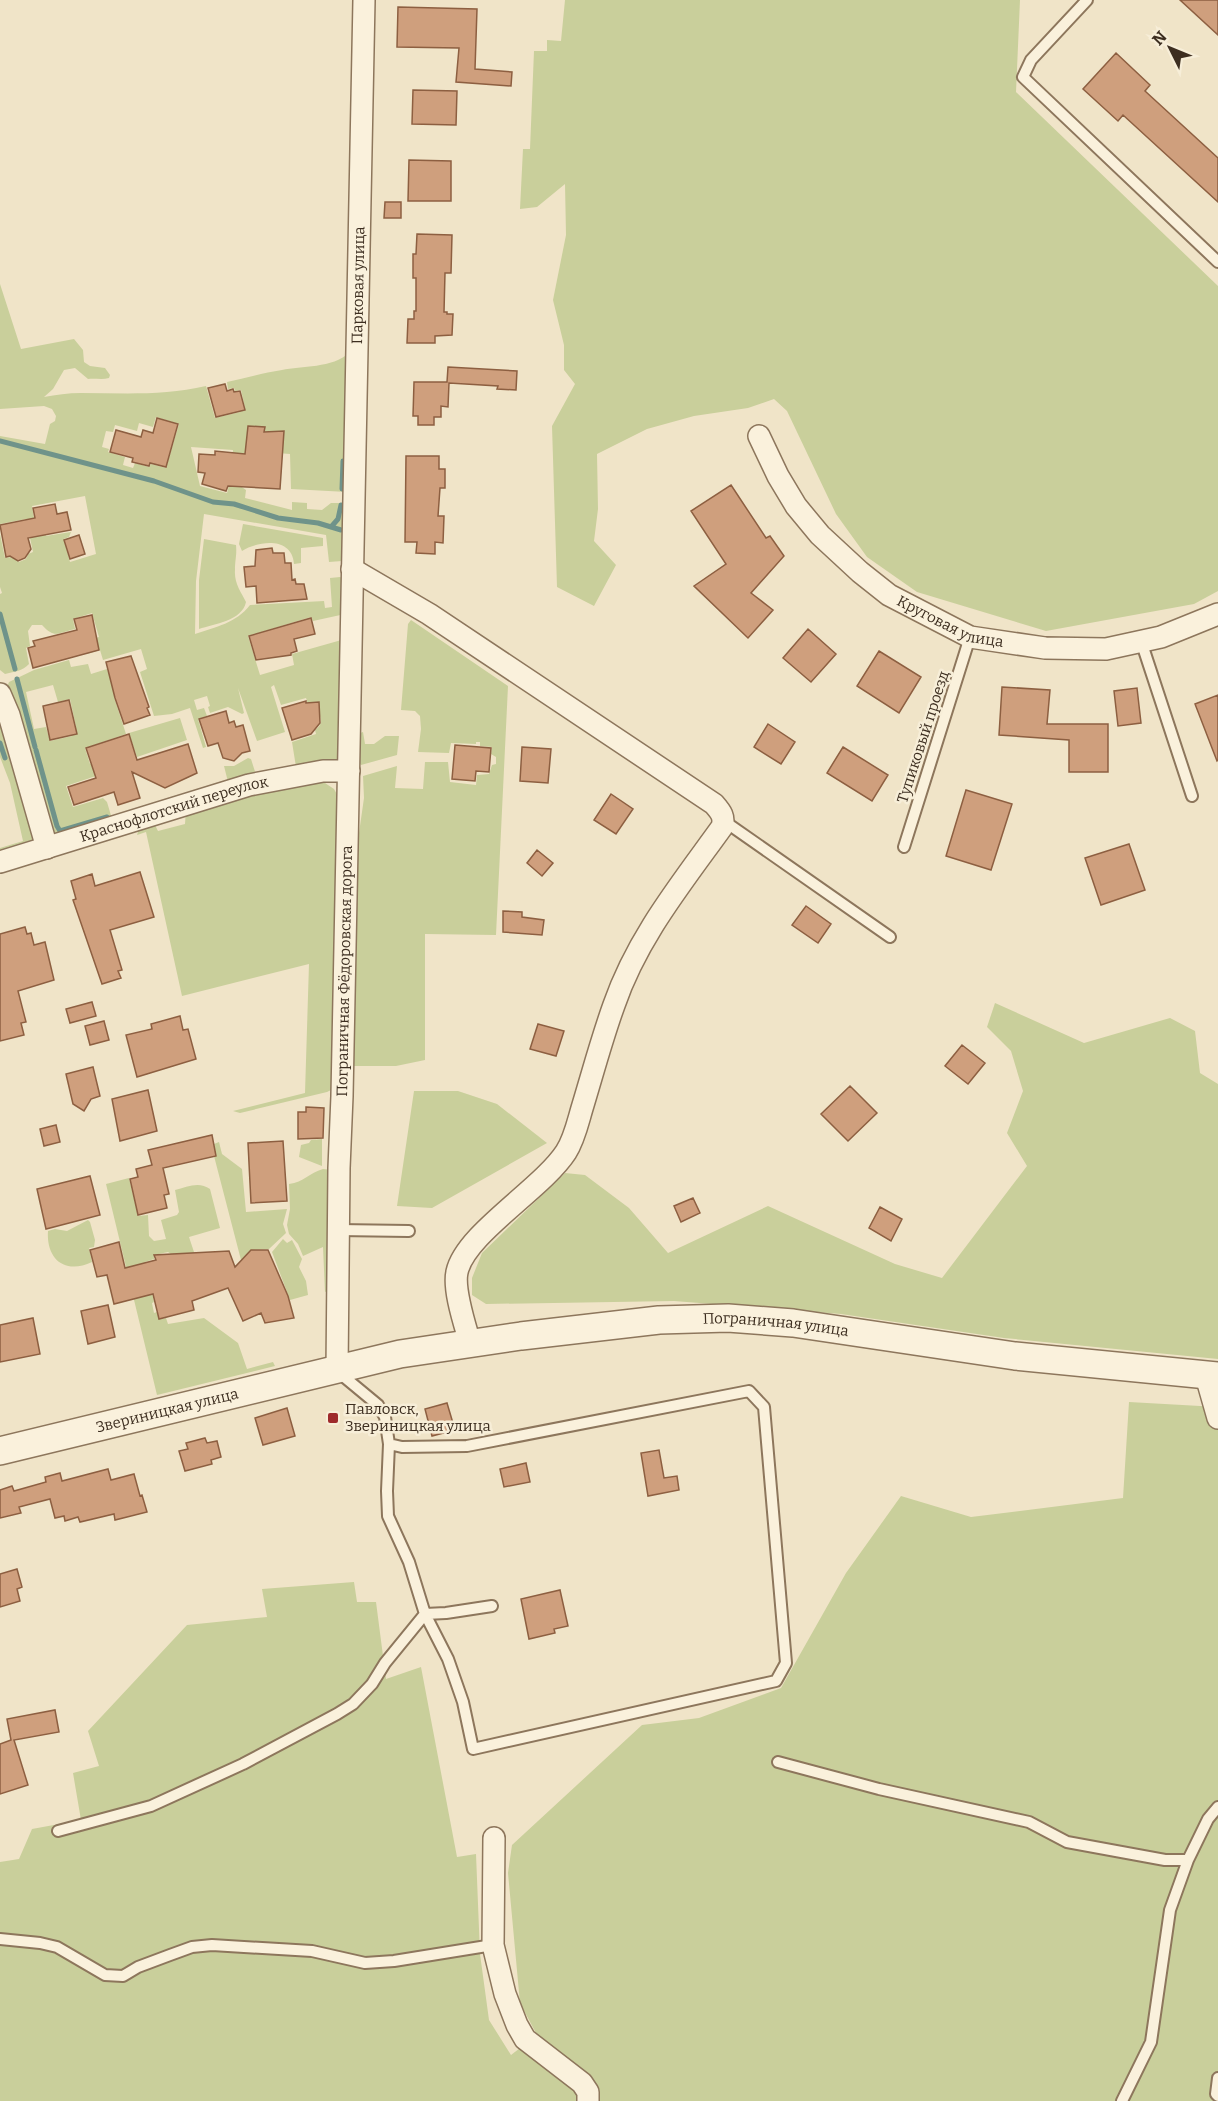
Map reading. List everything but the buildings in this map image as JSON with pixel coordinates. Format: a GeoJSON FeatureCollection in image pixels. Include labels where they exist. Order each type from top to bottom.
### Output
{"type":"FeatureCollection","features":[{"type":"Feature","properties":{"kind":"street","name":"Парковая улица"},"geometry":{"type":"LineString","coordinates":[[352,569],[360,302],[364,0]]}},
{"type":"Feature","properties":{"kind":"street","name":"Круговая улица"},"geometry":{"type":"LineString","coordinates":[[759,435],[796,506],[820,535],[889,595],[970,636],[1045,648],[1106,649],[1161,637],[1218,615]]}},
{"type":"Feature","properties":{"kind":"street","name":"Пограничная Фёдоровская дорога"},"geometry":{"type":"LineString","coordinates":[[337,1371],[352,569]]}},
{"type":"Feature","properties":{"kind":"street"},"geometry":{"type":"LineString","coordinates":[[352,569],[459,633],[714,804],[723,815],[724,821],[673,894],[634,956],[614,1005],[572,1143],[552,1170],[485,1231],[462,1260],[457,1273],[457,1289],[470,1343]]}},
{"type":"Feature","properties":{"kind":"street"},"geometry":{"type":"LineString","coordinates":[[0,694],[9,716],[47,848]]}},
{"type":"Feature","properties":{"kind":"street","name":"Краснофлотский переулок"},"geometry":{"type":"LineString","coordinates":[[0,862],[249,785],[323,771],[349,771]]}},
{"type":"Feature","properties":{"kind":"street","name":"Пограничная улица"},"geometry":{"type":"LineString","coordinates":[[337,1371],[400,1354],[470,1343],[659,1320],[728,1318],[827,1327],[1015,1356],[1212,1376]]}},
{"type":"Feature","properties":{"kind":"street","name":"Звериницкая улица"},"geometry":{"type":"LineString","coordinates":[[0,1451],[337,1371]]}},
{"type":"Feature","properties":{"kind":"street"},"geometry":{"type":"LineString","coordinates":[[1212,1376],[1218,1418]]}},
{"type":"Feature","properties":{"kind":"street"},"geometry":{"type":"LineString","coordinates":[[494,1839],[493,1945],[505,1994],[525,2039],[582,2083],[588,2092],[588,2101]]}},
{"type":"Feature","properties":{"kind":"lane"},"geometry":{"type":"LineString","coordinates":[[1087,0],[1031,60],[1023,77],[1218,262]]}},
{"type":"Feature","properties":{"kind":"lane","name":"Тупиковый проезд"},"geometry":{"type":"LineString","coordinates":[[904,847],[970,636]]}},
{"type":"Feature","properties":{"kind":"lane"},"geometry":{"type":"LineString","coordinates":[[1141,641],[1192,796]]}},
{"type":"Feature","properties":{"kind":"lane"},"geometry":{"type":"LineString","coordinates":[[724,821],[890,937]]}},
{"type":"Feature","properties":{"kind":"lane"},"geometry":{"type":"LineString","coordinates":[[338,1230],[409,1231]]}},
{"type":"Feature","properties":{"kind":"lane"},"geometry":{"type":"LineString","coordinates":[[337,1371],[378,1405],[385,1417],[389,1444],[388,1516],[409,1562],[424,1614],[448,1659],[463,1702],[473,1749],[776,1681],[786,1663],[764,1407],[749,1391],[467,1446],[402,1447],[389,1444]]}},
{"type":"Feature","properties":{"kind":"lane"},"geometry":{"type":"LineString","coordinates":[[58,1831],[151,1806],[243,1764],[353,1704],[372,1684],[385,1663],[424,1614],[492,1606]]}},
{"type":"Feature","properties":{"kind":"lane"},"geometry":{"type":"LineString","coordinates":[[778,1762],[879,1789],[1029,1822],[1067,1842],[1165,1860],[1188,1860]]}},
{"type":"Feature","properties":{"kind":"lane"},"geometry":{"type":"LineString","coordinates":[[1122,2101],[1151,2042],[1170,1910],[1188,1860],[1208,1819],[1218,1806]]}},
{"type":"Feature","properties":{"kind":"lane"},"geometry":{"type":"LineString","coordinates":[[0,1939],[57,1947],[105,1975],[123,1976],[138,1967],[192,1947],[212,1945],[312,1951],[365,1963],[394,1962],[493,1945]]}},
{"type":"Feature","properties":{"kind":"lane"},"geometry":{"type":"LineString","coordinates":[[1218,2078],[1216,2094],[1218,2096]]}},
{"type":"Feature","properties":{"kind":"green space"},"geometry":{"type":"Polygon","coordinates":[[[565,0],[1020,0],[1016,92],[1218,286],[1218,591],[1194,604],[1046,631],[917,592],[867,557],[836,514],[787,411],[774,399],[748,408],[694,416],[647,429],[597,454],[598,509],[594,541],[616,565],[594,606],[557,587],[552,426],[575,384],[564,370],[564,345],[553,300],[566,235],[565,184],[537,207],[520,209],[523,149],[530,149],[534,51],[547,51],[547,40],[561,41],[565,0]]]}},
{"type":"Feature","properties":{"kind":"green space"},"geometry":{"type":"Polygon","coordinates":[[[0,284],[21,349],[74,339],[83,350],[84,362],[90,366],[105,368],[110,375],[106,379],[88,379],[75,368],[64,370],[53,389],[44,397],[76,393],[159,393],[206,386],[215,418],[240,412],[245,408],[241,390],[228,389],[227,382],[275,371],[326,364],[349,353],[347,492],[291,489],[290,454],[250,451],[247,484],[232,462],[233,450],[191,447],[200,486],[227,493],[230,482],[236,483],[246,490],[245,498],[292,510],[292,502],[307,503],[307,509],[322,510],[331,503],[346,503],[342,561],[329,562],[326,535],[204,514],[196,581],[195,634],[232,620],[250,605],[324,601],[325,608],[332,607],[330,578],[344,579],[345,614],[313,621],[311,617],[248,636],[260,675],[294,665],[292,654],[345,639],[344,747],[338,762],[296,767],[292,742],[316,734],[315,730],[321,723],[320,716],[319,713],[310,710],[306,698],[281,705],[274,685],[271,687],[285,732],[257,741],[238,688],[244,713],[242,714],[228,707],[210,713],[207,696],[194,700],[197,710],[204,708],[207,716],[198,719],[206,747],[203,748],[190,708],[172,714],[154,716],[140,672],[147,669],[141,649],[103,660],[100,650],[87,654],[85,641],[99,637],[92,613],[73,619],[75,629],[60,633],[50,632],[42,625],[32,625],[28,631],[30,646],[26,648],[29,664],[21,670],[5,674],[0,670],[0,594],[2,593],[0,534],[5,558],[11,557],[19,562],[33,552],[26,519],[0,524],[0,436],[45,444],[50,424],[55,421],[56,416],[52,409],[44,406],[0,409],[0,284]],[[156,417],[153,427],[139,423],[137,431],[115,425],[113,432],[106,431],[102,447],[109,449],[108,452],[125,457],[123,465],[133,468],[135,463],[149,467],[151,464],[166,468],[179,424],[156,417]],[[85,496],[32,506],[35,525],[44,523],[46,536],[71,532],[69,537],[64,539],[70,562],[96,554],[85,496]]]}},
{"type":"Feature","properties":{"kind":"green space"},"geometry":{"type":"Polygon","coordinates":[[[243,524],[323,538],[323,546],[301,548],[301,563],[294,564],[292,555],[287,549],[273,543],[257,545],[242,551],[239,544],[243,524]]]}},
{"type":"Feature","properties":{"kind":"green space"},"geometry":{"type":"Polygon","coordinates":[[[204,539],[236,545],[236,579],[246,602],[239,614],[233,618],[199,629],[199,580],[204,539]]]}},
{"type":"Feature","properties":{"kind":"green space"},"geometry":{"type":"Polygon","coordinates":[[[411,620],[508,686],[496,935],[425,934],[425,1060],[396,1066],[352,1066],[354,868],[364,798],[363,776],[397,766],[395,788],[423,789],[425,762],[448,762],[450,782],[476,785],[477,775],[489,774],[492,765],[496,764],[496,757],[491,754],[492,747],[480,746],[480,742],[476,744],[451,743],[449,753],[418,752],[420,716],[415,711],[401,710],[408,624],[411,620]]]}},
{"type":"Feature","properties":{"kind":"green space"},"geometry":{"type":"Polygon","coordinates":[[[69,660],[71,667],[88,664],[91,674],[107,669],[111,680],[137,672],[142,687],[114,697],[126,734],[85,748],[90,764],[98,761],[102,774],[66,786],[73,807],[103,798],[107,802],[112,819],[55,838],[6,690],[9,682],[34,670],[69,660]],[[53,685],[26,692],[34,729],[46,727],[50,741],[72,736],[70,729],[76,727],[70,699],[58,702],[53,685]]]}},
{"type":"Feature","properties":{"kind":"green space"},"geometry":{"type":"Polygon","coordinates":[[[0,709],[36,842],[0,859],[0,848],[23,841],[10,783],[0,757],[0,709]]]}},
{"type":"Feature","properties":{"kind":"green space"},"geometry":{"type":"Polygon","coordinates":[[[180,718],[187,740],[137,757],[129,733],[180,718]]]}},
{"type":"Feature","properties":{"kind":"green space"},"geometry":{"type":"Polygon","coordinates":[[[363,732],[365,744],[374,744],[385,736],[399,736],[397,755],[361,765],[357,750],[360,733],[363,732]]]}},
{"type":"Feature","properties":{"kind":"green space"},"geometry":{"type":"Polygon","coordinates":[[[248,758],[251,759],[257,778],[229,786],[224,766],[234,766],[248,758]]]}},
{"type":"Feature","properties":{"kind":"green space"},"geometry":{"type":"Polygon","coordinates":[[[322,781],[334,789],[339,798],[335,1088],[327,1092],[240,1113],[233,1111],[305,1093],[309,964],[182,996],[146,832],[137,835],[140,825],[153,821],[158,831],[185,824],[186,810],[219,799],[322,781]]]}},
{"type":"Feature","properties":{"kind":"green space"},"geometry":{"type":"Polygon","coordinates":[[[995,1003],[1084,1043],[1170,1018],[1195,1031],[1200,1073],[1218,1084],[1218,1359],[1004,1338],[841,1314],[674,1301],[486,1304],[472,1295],[472,1278],[482,1253],[565,1173],[585,1175],[629,1208],[668,1253],[768,1206],[895,1264],[942,1278],[1027,1166],[1007,1133],[1023,1091],[1011,1051],[987,1027],[995,1003]]]}},
{"type":"Feature","properties":{"kind":"green space"},"geometry":{"type":"Polygon","coordinates":[[[414,1091],[458,1091],[497,1104],[547,1143],[432,1208],[397,1206],[414,1091]]]}},
{"type":"Feature","properties":{"kind":"green space"},"geometry":{"type":"Polygon","coordinates":[[[322,1139],[322,1166],[299,1157],[301,1145],[311,1140],[322,1139]]]}},
{"type":"Feature","properties":{"kind":"green space"},"geometry":{"type":"Polygon","coordinates":[[[219,1142],[222,1154],[242,1169],[246,1212],[287,1209],[283,1224],[286,1233],[269,1249],[251,1250],[241,1260],[214,1156],[216,1155],[214,1144],[219,1142]]]}},
{"type":"Feature","properties":{"kind":"green space"},"geometry":{"type":"Polygon","coordinates":[[[323,1169],[332,1170],[331,1289],[325,1292],[323,1247],[303,1256],[298,1244],[289,1234],[287,1225],[290,1209],[289,1184],[323,1169]]]}},
{"type":"Feature","properties":{"kind":"green space"},"geometry":{"type":"Polygon","coordinates":[[[129,1178],[138,1216],[148,1215],[149,1236],[154,1241],[166,1239],[161,1220],[177,1215],[179,1212],[175,1190],[193,1185],[202,1185],[210,1189],[220,1228],[189,1237],[197,1261],[187,1265],[168,1252],[154,1255],[154,1259],[145,1262],[154,1302],[152,1303],[154,1313],[157,1312],[159,1319],[166,1318],[168,1324],[204,1318],[238,1343],[247,1369],[273,1362],[275,1366],[157,1395],[106,1184],[129,1178]]]}},
{"type":"Feature","properties":{"kind":"green space"},"geometry":{"type":"Polygon","coordinates":[[[88,1220],[95,1240],[94,1247],[89,1248],[92,1262],[73,1267],[59,1262],[50,1249],[48,1231],[55,1229],[67,1231],[88,1220]]]}},
{"type":"Feature","properties":{"kind":"green space"},"geometry":{"type":"Polygon","coordinates":[[[283,1239],[287,1243],[292,1240],[302,1259],[299,1267],[306,1281],[308,1295],[290,1300],[272,1252],[283,1239]]]}},
{"type":"Feature","properties":{"kind":"green space"},"geometry":{"type":"Polygon","coordinates":[[[1129,1402],[1218,1407],[1218,2101],[0,2101],[0,1862],[19,1859],[32,1829],[81,1820],[73,1773],[99,1766],[88,1731],[187,1625],[267,1617],[262,1589],[354,1582],[357,1602],[376,1602],[386,1679],[421,1667],[457,1857],[476,1854],[480,1954],[489,2020],[511,2055],[537,2035],[520,2003],[508,1873],[512,1845],[642,1725],[699,1718],[781,1688],[846,1573],[901,1496],[971,1517],[1123,1498],[1129,1402]]]}},
{"type":"Feature","properties":{"kind":"waterway"},"geometry":{"type":"LineString","coordinates":[[0,441],[154,481],[213,502],[234,504],[278,518],[318,523],[341,530]]}},
{"type":"Feature","properties":{"kind":"waterway"},"geometry":{"type":"LineString","coordinates":[[342,489],[343,461]]}},
{"type":"Feature","properties":{"kind":"waterway"},"geometry":{"type":"LineString","coordinates":[[331,527],[338,519],[341,505]]}},
{"type":"Feature","properties":{"kind":"waterway"},"geometry":{"type":"LineString","coordinates":[[0,614],[15,669]]}},
{"type":"Feature","properties":{"kind":"waterway"},"geometry":{"type":"LineString","coordinates":[[17,679],[35,747]]}},
{"type":"Feature","properties":{"kind":"waterway"},"geometry":{"type":"LineString","coordinates":[[0,743],[5,758]]}},
{"type":"Feature","properties":{"kind":"waterway"},"geometry":{"type":"LineString","coordinates":[[36,750],[60,831],[107,817]]}},
{"type":"Feature","properties":{"kind":"place","name":"Павловск, Звериницкая улица"},"geometry":{"type":"Point","coordinates":[333,1418]}}]}
